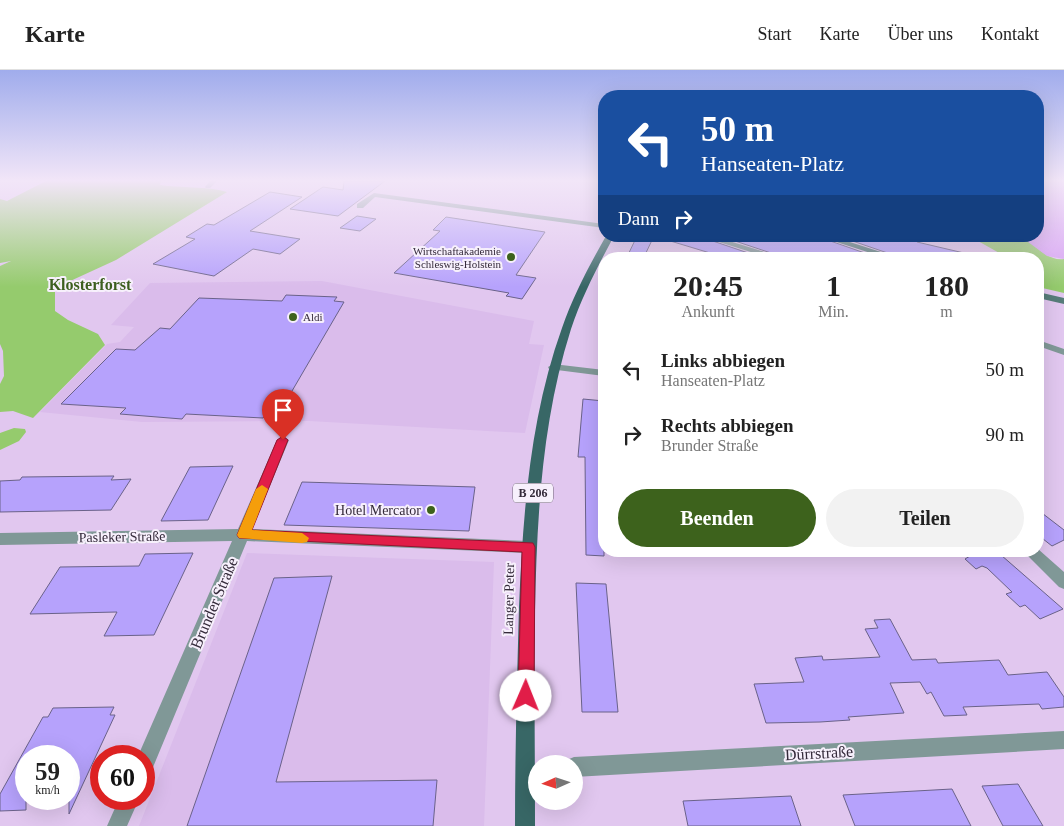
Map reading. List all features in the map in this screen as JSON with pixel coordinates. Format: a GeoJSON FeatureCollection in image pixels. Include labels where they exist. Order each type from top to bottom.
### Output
{"type":"FeatureCollection","features":[{"type":"Feature","properties":{"kind":"main road"},"geometry":{"type":"LineString","coordinates":[[842,242],[876,252]]}},
{"type":"Feature","properties":{"kind":"main road","name":"Langer Peter"},"geometry":{"type":"LineString","coordinates":[[531,755],[528,547],[538,439],[553,367],[583,286],[598,258]]}},
{"type":"Feature","properties":{"kind":"main road"},"geometry":{"type":"LineString","coordinates":[[1044,296],[1064,301]]}},
{"type":"Feature","properties":{"kind":"main road","name":"Langer Peter"},"geometry":{"type":"LineString","coordinates":[[525,826],[528,798]]}},
{"type":"Feature","properties":{"kind":"street"},"geometry":{"type":"LineString","coordinates":[[532,216],[598,225]]}},
{"type":"Feature","properties":{"kind":"street"},"geometry":{"type":"LineString","coordinates":[[725,242],[760,252]]}},
{"type":"Feature","properties":{"kind":"street"},"geometry":{"type":"LineString","coordinates":[[1044,344],[1064,352]]}},
{"type":"Feature","properties":{"kind":"street"},"geometry":{"type":"LineString","coordinates":[[553,367],[598,372]]}},
{"type":"Feature","properties":{"kind":"street","name":"Brunder Straße"},"geometry":{"type":"LineString","coordinates":[[153,745],[283,440]]}},
{"type":"Feature","properties":{"kind":"street","name":"Pasleker Straße"},"geometry":{"type":"LineString","coordinates":[[0,539],[244,535],[528,547]]}},
{"type":"Feature","properties":{"kind":"street"},"geometry":{"type":"LineString","coordinates":[[1037,557],[1064,582]]}},
{"type":"Feature","properties":{"kind":"street","name":"Dürrstraße"},"geometry":{"type":"LineString","coordinates":[[583,767],[1064,740]]}},
{"type":"Feature","properties":{"kind":"street"},"geometry":{"type":"LineString","coordinates":[[118,826],[125,810]]}},
{"type":"Feature","properties":{"kind":"shaded area"},"geometry":{"type":"Polygon","coordinates":[[[1044,216],[1064,216],[1064,259],[1047,256],[1028,242],[1044,242],[1044,216]]]}},
{"type":"Feature","properties":{"kind":"shaded area"},"geometry":{"type":"Polygon","coordinates":[[[322,281],[534,321],[529,344],[544,345],[525,433],[309,421],[142,422],[40,412],[107,344],[120,342],[134,327],[111,325],[150,283],[322,281]]]}},
{"type":"Feature","properties":{"kind":"shaded area"},"geometry":{"type":"Polygon","coordinates":[[[247,553],[494,562],[484,826],[139,826],[145,810],[155,810],[155,786],[247,553]]]}},
{"type":"Feature","properties":{"kind":"green space"},"geometry":{"type":"Polygon","coordinates":[[[0,216],[187,216],[116,260],[55,288],[55,311],[68,320],[98,334],[105,345],[33,418],[13,411],[0,412],[0,384],[4,376],[3,351],[0,344],[0,266],[11,261],[0,263],[0,216]]]}},
{"type":"Feature","properties":{"kind":"green space"},"geometry":{"type":"Polygon","coordinates":[[[980,242],[1029,242],[1042,252],[998,252],[980,242]]]}},
{"type":"Feature","properties":{"kind":"green space"},"geometry":{"type":"Polygon","coordinates":[[[1044,253],[1052,258],[1064,259],[1064,293],[1044,288],[1044,253]]]}},
{"type":"Feature","properties":{"kind":"green space"},"geometry":{"type":"Polygon","coordinates":[[[14,428],[25,429],[26,432],[19,441],[0,450],[0,433],[14,428]]]}},
{"type":"Feature","properties":{"kind":"building"},"geometry":{"type":"Polygon","coordinates":[[[229,216],[273,216],[250,231],[300,239],[280,254],[253,249],[214,276],[153,264],[195,239],[186,237],[207,224],[214,225],[229,216]]]}},
{"type":"Feature","properties":{"kind":"building"},"geometry":{"type":"Polygon","coordinates":[[[357,216],[376,219],[360,231],[340,228],[357,216]]]}},
{"type":"Feature","properties":{"kind":"building"},"geometry":{"type":"Polygon","coordinates":[[[446,217],[545,232],[516,275],[536,278],[522,299],[506,296],[509,293],[394,273],[440,231],[433,230],[446,217]]]}},
{"type":"Feature","properties":{"kind":"building"},"geometry":{"type":"Polygon","coordinates":[[[634,242],[651,242],[646,252],[629,252],[634,242]]]}},
{"type":"Feature","properties":{"kind":"building"},"geometry":{"type":"Polygon","coordinates":[[[674,242],[716,242],[745,252],[707,252],[674,242]]]}},
{"type":"Feature","properties":{"kind":"building"},"geometry":{"type":"Polygon","coordinates":[[[738,242],[833,242],[862,252],[768,252],[738,242]]]}},
{"type":"Feature","properties":{"kind":"building"},"geometry":{"type":"Polygon","coordinates":[[[855,242],[917,242],[960,252],[885,252],[855,242]]]}},
{"type":"Feature","properties":{"kind":"building"},"geometry":{"type":"Polygon","coordinates":[[[286,295],[337,297],[334,301],[344,302],[285,403],[281,403],[274,413],[267,413],[263,418],[186,414],[182,419],[120,414],[126,408],[61,404],[116,349],[135,350],[160,328],[170,329],[199,298],[282,301],[286,295]]]}},
{"type":"Feature","properties":{"kind":"building"},"geometry":{"type":"Polygon","coordinates":[[[583,399],[598,400],[598,556],[586,555],[585,457],[578,457],[583,399]]]}},
{"type":"Feature","properties":{"kind":"building"},"geometry":{"type":"Polygon","coordinates":[[[233,466],[208,520],[161,521],[190,467],[233,466]]]}},
{"type":"Feature","properties":{"kind":"building"},"geometry":{"type":"Polygon","coordinates":[[[114,476],[111,480],[131,479],[111,510],[0,512],[0,481],[20,480],[22,477],[114,476]]]}},
{"type":"Feature","properties":{"kind":"building"},"geometry":{"type":"Polygon","coordinates":[[[302,482],[475,487],[469,531],[284,525],[302,482]]]}},
{"type":"Feature","properties":{"kind":"building"},"geometry":{"type":"Polygon","coordinates":[[[1044,515],[1064,530],[1064,540],[1052,546],[1044,540],[1044,515]]]}},
{"type":"Feature","properties":{"kind":"building"},"geometry":{"type":"Polygon","coordinates":[[[193,553],[154,635],[104,636],[117,612],[30,614],[60,567],[139,566],[145,554],[193,553]]]}},
{"type":"Feature","properties":{"kind":"building"},"geometry":{"type":"Polygon","coordinates":[[[968,557],[1003,557],[1063,609],[1040,619],[1025,605],[1020,607],[1006,594],[1012,592],[987,568],[982,566],[976,569],[965,559],[968,557]]]}},
{"type":"Feature","properties":{"kind":"building"},"geometry":{"type":"Polygon","coordinates":[[[332,576],[276,782],[437,780],[433,826],[187,826],[274,578],[332,576]]]}},
{"type":"Feature","properties":{"kind":"building"},"geometry":{"type":"Polygon","coordinates":[[[576,583],[606,584],[618,712],[582,712],[576,583]]]}},
{"type":"Feature","properties":{"kind":"building"},"geometry":{"type":"Polygon","coordinates":[[[890,619],[912,660],[936,659],[938,663],[999,660],[1008,675],[1047,672],[1064,697],[1064,707],[1042,709],[1039,704],[963,707],[967,715],[944,716],[931,692],[927,694],[920,682],[890,683],[904,713],[848,717],[850,720],[766,723],[754,684],[804,682],[795,658],[822,656],[823,660],[880,657],[865,629],[878,628],[874,620],[890,619]]]}},
{"type":"Feature","properties":{"kind":"building"},"geometry":{"type":"Polygon","coordinates":[[[114,707],[110,715],[115,715],[101,745],[90,745],[90,769],[80,790],[80,745],[27,745],[43,717],[48,717],[53,708],[114,707]]]}},
{"type":"Feature","properties":{"kind":"building"},"geometry":{"type":"Polygon","coordinates":[[[15,767],[15,810],[26,810],[0,811],[0,794],[15,767]]]}},
{"type":"Feature","properties":{"kind":"building"},"geometry":{"type":"Polygon","coordinates":[[[1018,784],[1043,826],[1003,826],[982,786],[1018,784]]]}},
{"type":"Feature","properties":{"kind":"building"},"geometry":{"type":"Polygon","coordinates":[[[952,789],[971,826],[855,826],[843,795],[952,789]]]}},
{"type":"Feature","properties":{"kind":"building"},"geometry":{"type":"Polygon","coordinates":[[[791,796],[801,826],[688,826],[683,801],[791,796]]]}},
{"type":"Feature","properties":{"kind":"slow traffic"},"geometry":{"type":"LineString","coordinates":[[262,489],[244,535],[302,538]]}},
{"type":"Feature","properties":{"kind":"place","name":"Wirtschaftakademie Schleswig-Holstein"},"geometry":{"type":"Point","coordinates":[511,257]}},
{"type":"Feature","properties":{"kind":"place","name":"Aldi"},"geometry":{"type":"Point","coordinates":[293,317]}},
{"type":"Feature","properties":{"kind":"place","name":"Hotel Mercator"},"geometry":{"type":"Point","coordinates":[431,510]}},
{"type":"Feature","properties":{"kind":"district","name":"Klosterforst"},"geometry":{"type":"Point","coordinates":[90,284]}},
{"type":"Feature","properties":{"kind":"route"},"geometry":{"type":"LineString","coordinates":[[283,440],[244,535],[528,547],[526,696]]}}]}
